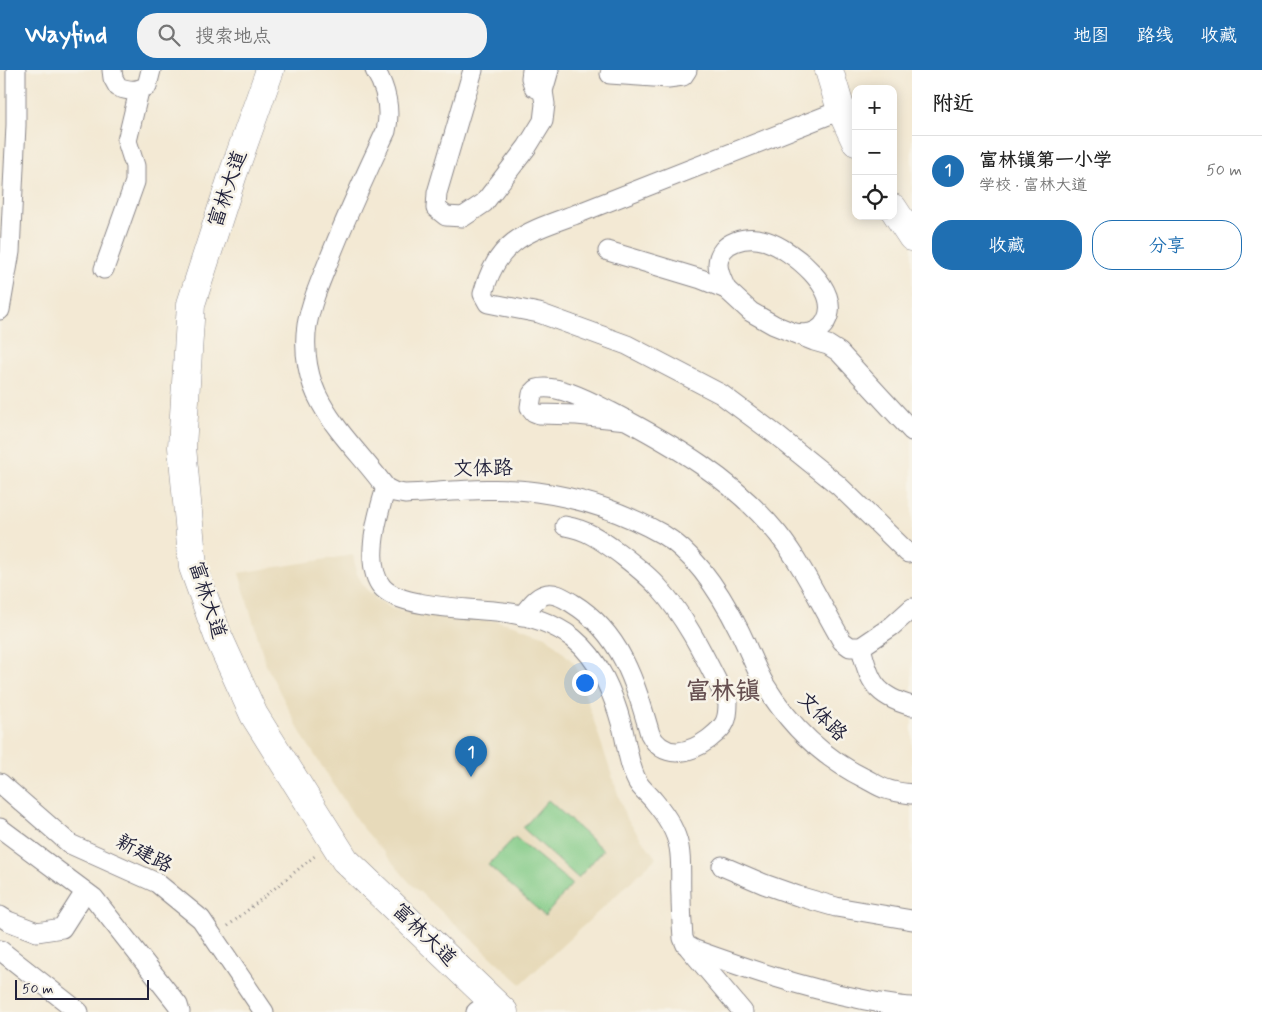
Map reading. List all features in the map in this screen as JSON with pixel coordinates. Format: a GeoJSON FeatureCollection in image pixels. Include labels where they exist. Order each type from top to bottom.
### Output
{"type":"FeatureCollection","features":[{"type":"Feature","properties":{"kind":"main road","name":"富林大道"},"geometry":{"type":"LineString","coordinates":[[270,70],[233,174],[191,304],[183,456],[193,567],[218,636],[254,715],[345,860],[491,1008]]}},
{"type":"Feature","properties":{"kind":"main road"},"geometry":{"type":"LineString","coordinates":[[830,70],[842,110],[852,133]]}},
{"type":"Feature","properties":{"kind":"main road"},"geometry":{"type":"LineString","coordinates":[[897,214],[912,237]]}},
{"type":"Feature","properties":{"kind":"street"},"geometry":{"type":"LineString","coordinates":[[0,310],[10,252],[8,125],[16,70]]}},
{"type":"Feature","properties":{"kind":"street"},"geometry":{"type":"LineString","coordinates":[[112,70],[113,78],[118,87],[130,91],[139,91],[147,86],[151,70]]}},
{"type":"Feature","properties":{"kind":"street"},"geometry":{"type":"LineString","coordinates":[[375,70],[383,83],[389,119],[386,131],[346,216],[312,302],[307,327],[306,361],[320,402],[337,428],[386,488],[380,509],[373,551],[377,578],[383,588],[395,596],[422,604],[504,612],[555,626],[573,638],[589,654],[600,668],[616,708],[638,784],[654,801],[674,832],[679,847],[683,938],[686,945],[743,1012]]}},
{"type":"Feature","properties":{"kind":"street"},"geometry":{"type":"LineString","coordinates":[[473,70],[437,193],[436,208],[446,216],[463,217],[484,204],[527,147],[543,121],[545,104],[543,91],[548,70]]}},
{"type":"Feature","properties":{"kind":"street"},"geometry":{"type":"LineString","coordinates":[[532,70],[534,87],[543,91]]}},
{"type":"Feature","properties":{"kind":"street"},"geometry":{"type":"LineString","coordinates":[[610,74],[668,78],[683,76],[687,70]]}},
{"type":"Feature","properties":{"kind":"street"},"geometry":{"type":"LineString","coordinates":[[104,269],[135,182],[135,166],[127,140],[139,91]]}},
{"type":"Feature","properties":{"kind":"street"},"geometry":{"type":"LineString","coordinates":[[842,110],[531,230],[514,242],[502,254],[488,278],[483,294],[488,303],[539,313],[627,345],[721,394],[776,434],[838,485],[908,553]]}},
{"type":"Feature","properties":{"kind":"street"},"geometry":{"type":"LineString","coordinates":[[726,290],[718,266],[722,251],[728,245],[735,241],[756,239],[776,245],[806,266],[820,282],[828,296],[829,311],[823,326],[810,333],[793,333]]}},
{"type":"Feature","properties":{"kind":"street"},"geometry":{"type":"LineString","coordinates":[[608,251],[701,279],[726,290],[751,312],[774,325],[828,345],[839,352],[912,431]]}},
{"type":"Feature","properties":{"kind":"street"},"geometry":{"type":"LineString","coordinates":[[627,420],[668,442],[728,483],[752,504],[779,536],[797,562],[842,641],[850,646],[861,647],[892,626],[912,608]]}},
{"type":"Feature","properties":{"kind":"street","name":"文体路"},"geometry":{"type":"LineString","coordinates":[[386,488],[405,494],[482,490],[536,492],[592,503],[626,516],[663,535],[687,555],[713,586],[739,630],[764,684],[785,716],[805,737],[822,753],[857,775],[886,790],[912,794]]}},
{"type":"Feature","properties":{"kind":"street"},"geometry":{"type":"LineString","coordinates":[[522,616],[539,597],[546,594],[556,594],[580,607],[601,627],[618,648],[628,666],[650,734],[661,747],[670,751],[691,750],[717,733],[725,723],[728,703],[696,641],[677,611],[659,588],[634,565],[600,539],[580,529],[566,526]]}},
{"type":"Feature","properties":{"kind":"street"},"geometry":{"type":"LineString","coordinates":[[861,647],[867,672],[875,686],[888,697],[907,703]]}},
{"type":"Feature","properties":{"kind":"street","name":"新建路"},"geometry":{"type":"LineString","coordinates":[[1,786],[70,844],[157,883],[201,918],[264,1012]]}},
{"type":"Feature","properties":{"kind":"street"},"geometry":{"type":"LineString","coordinates":[[0,828],[94,898],[178,1005],[180,1012]]}},
{"type":"Feature","properties":{"kind":"street"},"geometry":{"type":"LineString","coordinates":[[722,866],[764,884],[836,907],[912,920]]}},
{"type":"Feature","properties":{"kind":"street"},"geometry":{"type":"LineString","coordinates":[[0,916],[37,932],[62,928],[85,892]]}},
{"type":"Feature","properties":{"kind":"street"},"geometry":{"type":"LineString","coordinates":[[686,945],[695,950],[778,979],[826,992],[912,1008]]}},
{"type":"Feature","properties":{"kind":"street"},"geometry":{"type":"LineString","coordinates":[[0,950],[78,1012]]}},
{"type":"Feature","properties":{"kind":"path"},"geometry":{"type":"LineString","coordinates":[[213,937],[334,841]]}},
{"type":"Feature","properties":{"kind":"shaded area"},"geometry":{"type":"Polygon","coordinates":[[[353,555],[357,574],[365,588],[392,609],[454,619],[497,621],[514,625],[546,636],[575,664],[626,818],[656,858],[521,984],[410,883],[358,822],[303,737],[266,665],[239,573],[353,555]]]}},
{"type":"Feature","properties":{"kind":"green space"},"geometry":{"type":"Polygon","coordinates":[[[548,800],[603,850],[578,878],[523,828],[548,800]]]}},
{"type":"Feature","properties":{"kind":"green space"},"geometry":{"type":"Polygon","coordinates":[[[515,837],[572,884],[545,916],[488,865],[515,837]]]}},
{"type":"Feature","properties":{"kind":"place","name":"富林镇第一小学"},"geometry":{"type":"Point","coordinates":[471,777]}},
{"type":"Feature","properties":{"kind":"district","name":"富林镇"},"geometry":{"type":"Point","coordinates":[723,692]}}]}
